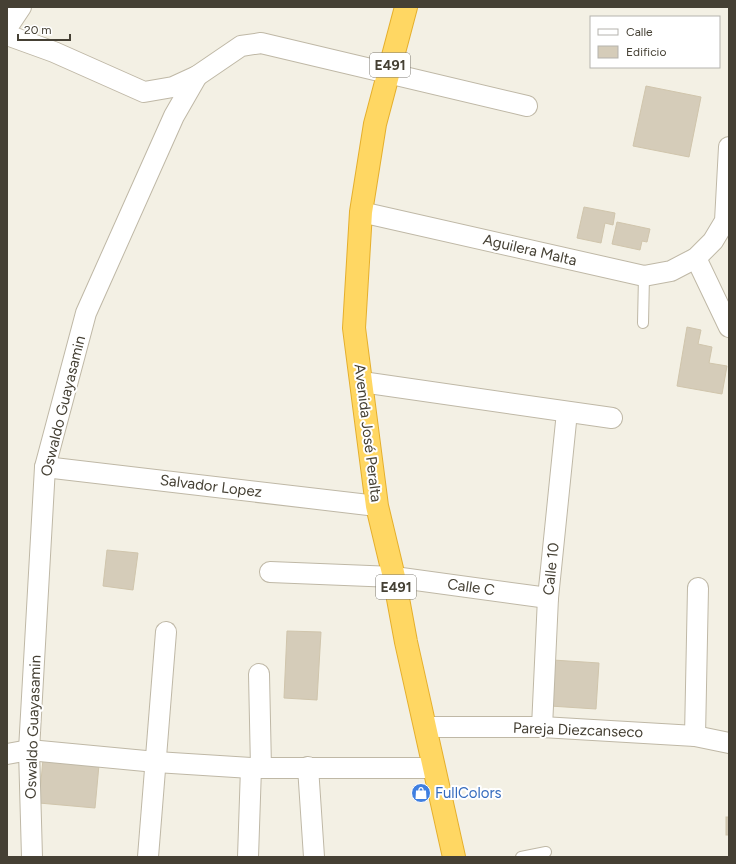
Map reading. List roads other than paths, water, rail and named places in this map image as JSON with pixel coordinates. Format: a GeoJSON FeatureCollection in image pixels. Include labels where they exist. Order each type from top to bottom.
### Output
{"type":"FeatureCollection","features":[{"type":"Feature","properties":{"kind":"highway","name":"Avenida José Peralta"},"geometry":{"type":"LineString","coordinates":[[406,7],[375,124],[361,212],[354,328],[377,506],[394,577],[406,642],[454,857]]}},
{"type":"Feature","properties":{"kind":"street"},"geometry":{"type":"LineString","coordinates":[[7,28],[21,7]]}},
{"type":"Feature","properties":{"kind":"street"},"geometry":{"type":"LineString","coordinates":[[7,35],[54,52],[144,92],[173,87],[197,76],[241,46],[261,43],[527,106]]}},
{"type":"Feature","properties":{"kind":"street","name":"Oswaldo Guayasamin"},"geometry":{"type":"LineString","coordinates":[[32,857],[29,750],[45,467],[86,313],[174,116],[197,76]]}},
{"type":"Feature","properties":{"kind":"street"},"geometry":{"type":"LineString","coordinates":[[727,222],[729,153]]}},
{"type":"Feature","properties":{"kind":"street","name":"Aguilera Malta"},"geometry":{"type":"LineString","coordinates":[[361,212],[644,276],[671,271],[696,258],[713,241],[727,222]]}},
{"type":"Feature","properties":{"kind":"street"},"geometry":{"type":"LineString","coordinates":[[696,258],[729,327]]}},
{"type":"Feature","properties":{"kind":"street"},"geometry":{"type":"LineString","coordinates":[[362,382],[612,418]]}},
{"type":"Feature","properties":{"kind":"street","name":"Calle 10"},"geometry":{"type":"LineString","coordinates":[[542,727],[548,598],[567,412]]}},
{"type":"Feature","properties":{"kind":"street","name":"Salvador Lopez"},"geometry":{"type":"LineString","coordinates":[[45,467],[377,506]]}},
{"type":"Feature","properties":{"kind":"street","name":"Calle C"},"geometry":{"type":"LineString","coordinates":[[270,572],[394,577],[548,598]]}},
{"type":"Feature","properties":{"kind":"street"},"geometry":{"type":"LineString","coordinates":[[695,736],[698,588]]}},
{"type":"Feature","properties":{"kind":"street"},"geometry":{"type":"LineString","coordinates":[[148,857],[166,632]]}},
{"type":"Feature","properties":{"kind":"street"},"geometry":{"type":"LineString","coordinates":[[248,857],[256,768],[259,674]]}},
{"type":"Feature","properties":{"kind":"street","name":"Pareja Diezcanseco"},"geometry":{"type":"LineString","coordinates":[[426,727],[542,727],[695,736],[729,743]]}},
{"type":"Feature","properties":{"kind":"street"},"geometry":{"type":"LineString","coordinates":[[7,754],[29,750],[156,762],[256,768],[434,768]]}},
{"type":"Feature","properties":{"kind":"street"},"geometry":{"type":"LineString","coordinates":[[308,767],[314,857]]}},
{"type":"Feature","properties":{"kind":"lane"},"geometry":{"type":"LineString","coordinates":[[643,323],[644,276]]}},
{"type":"Feature","properties":{"kind":"lane"},"geometry":{"type":"LineString","coordinates":[[521,857],[546,852]]}},
{"type":"Feature","properties":{"kind":"place","name":"FullColors"},"geometry":{"type":"Point","coordinates":[421,793]}}]}
